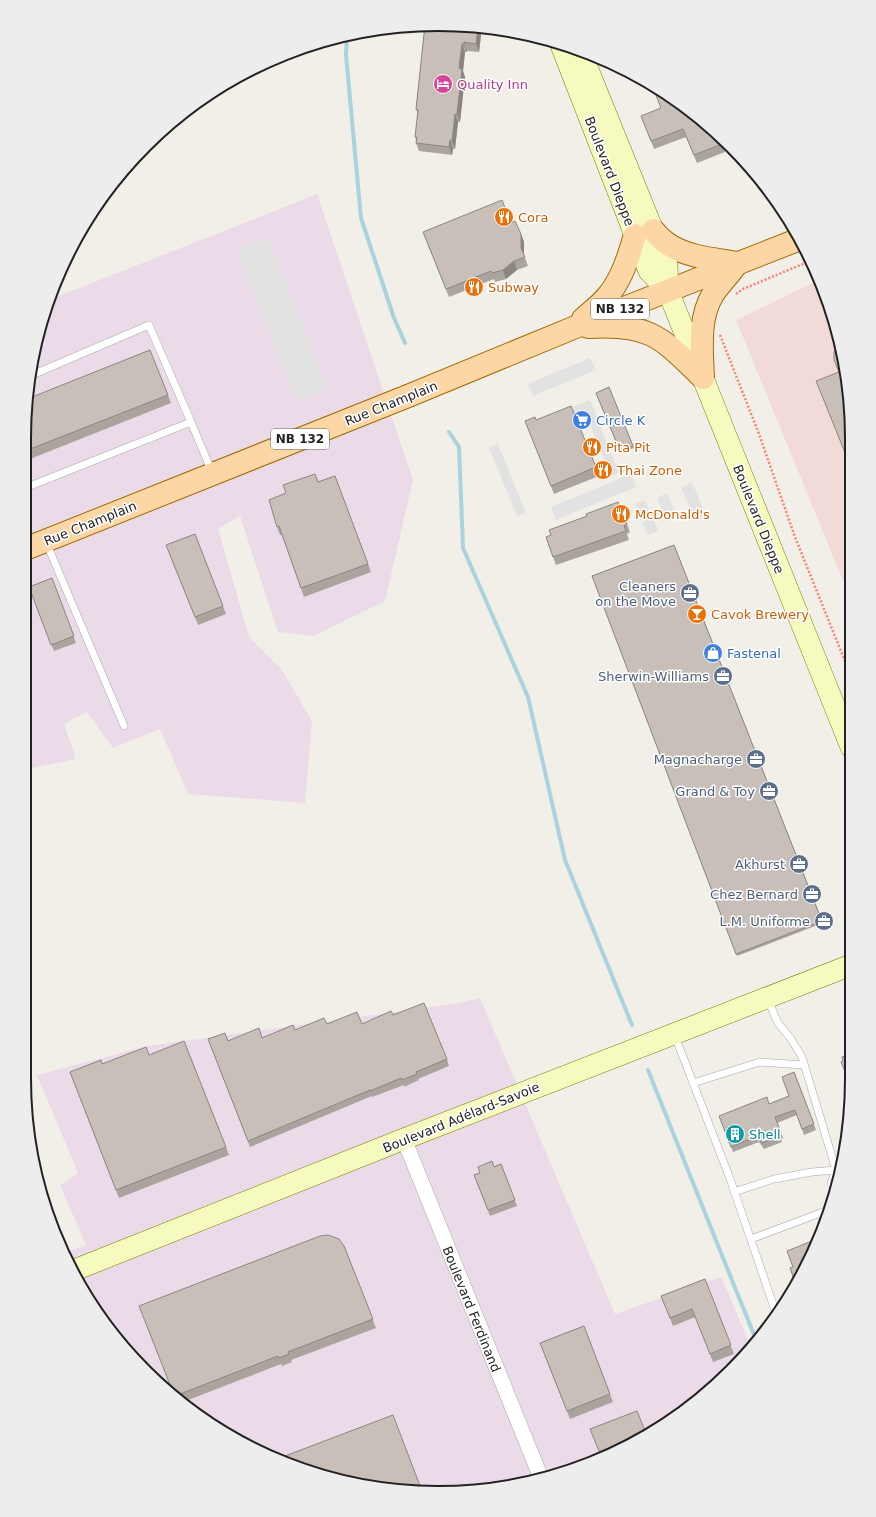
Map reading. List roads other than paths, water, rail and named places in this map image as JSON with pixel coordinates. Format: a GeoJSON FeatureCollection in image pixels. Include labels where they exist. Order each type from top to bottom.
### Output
{"type":"FeatureCollection","features":[{"type":"Feature","properties":{"kind":"main road","name":"Boulevard Dieppe"},"geometry":{"type":"LineString","coordinates":[[564,51],[644,232]]}},
{"type":"Feature","properties":{"kind":"main road","name":"Boulevard Dieppe"},"geometry":{"type":"LineString","coordinates":[[583,58],[644,232],[649,271],[668,291],[845,732]]}},
{"type":"Feature","properties":{"kind":"main road"},"geometry":{"type":"LineString","coordinates":[[573,328],[602,302],[616,285],[644,232],[684,252],[697,256],[738,263],[713,294],[707,308],[702,335],[703,378]]}},
{"type":"Feature","properties":{"kind":"main road","name":"NB 132"},"geometry":{"type":"LineString","coordinates":[[668,291],[794,241]]}},
{"type":"Feature","properties":{"kind":"main road","name":"Rue Champlain"},"geometry":{"type":"LineString","coordinates":[[31,546],[668,291]]}},
{"type":"Feature","properties":{"kind":"main road"},"geometry":{"type":"LineString","coordinates":[[573,328],[618,326],[646,331],[672,348],[703,378]]}},
{"type":"Feature","properties":{"kind":"main road","name":"Boulevard Adélard-Savoie"},"geometry":{"type":"LineString","coordinates":[[78,1268],[845,966]]}},
{"type":"Feature","properties":{"kind":"street","name":"Boulevard Ferdinand"},"geometry":{"type":"LineString","coordinates":[[404,1139],[538,1473]]}},
{"type":"Feature","properties":{"kind":"lane"},"geometry":{"type":"LineString","coordinates":[[36,372],[149,325],[213,474]]}},
{"type":"Feature","properties":{"kind":"lane"},"geometry":{"type":"LineString","coordinates":[[31,486],[191,422]]}},
{"type":"Feature","properties":{"kind":"lane"},"geometry":{"type":"LineString","coordinates":[[46,540],[124,726]]}},
{"type":"Feature","properties":{"kind":"lane"},"geometry":{"type":"LineString","coordinates":[[767,998],[778,1023],[791,1039],[802,1057],[835,1167]]}},
{"type":"Feature","properties":{"kind":"lane"},"geometry":{"type":"LineString","coordinates":[[674,1034],[734,1192],[774,1308]]}},
{"type":"Feature","properties":{"kind":"lane"},"geometry":{"type":"LineString","coordinates":[[693,1083],[760,1062],[804,1065]]}},
{"type":"Feature","properties":{"kind":"lane"},"geometry":{"type":"LineString","coordinates":[[734,1192],[774,1179],[812,1172],[834,1170]]}},
{"type":"Feature","properties":{"kind":"lane"},"geometry":{"type":"LineString","coordinates":[[751,1239],[822,1212]]}},
{"type":"Feature","properties":{"kind":"waterway"},"geometry":{"type":"LineString","coordinates":[[347,42],[346,55],[361,218],[394,318],[405,343]]}},
{"type":"Feature","properties":{"kind":"waterway"},"geometry":{"type":"LineString","coordinates":[[449,432],[459,447],[463,548],[528,697],[565,860],[632,1025]]}},
{"type":"Feature","properties":{"kind":"waterway"},"geometry":{"type":"LineString","coordinates":[[648,1070],[754,1335]]}},
{"type":"Feature","properties":{"kind":"place","name":"Quality Inn"},"geometry":{"type":"Point","coordinates":[443,84]}},
{"type":"Feature","properties":{"kind":"place","name":"Cora"},"geometry":{"type":"Point","coordinates":[504,217]}},
{"type":"Feature","properties":{"kind":"place","name":"Subway"},"geometry":{"type":"Point","coordinates":[474,287]}},
{"type":"Feature","properties":{"kind":"place","name":"Circle K"},"geometry":{"type":"Point","coordinates":[582,420]}},
{"type":"Feature","properties":{"kind":"place","name":"Pita Pit"},"geometry":{"type":"Point","coordinates":[592,447]}},
{"type":"Feature","properties":{"kind":"place","name":"Thai Zone"},"geometry":{"type":"Point","coordinates":[603,470]}},
{"type":"Feature","properties":{"kind":"place","name":"McDonald's"},"geometry":{"type":"Point","coordinates":[621,514]}},
{"type":"Feature","properties":{"kind":"place","name":"Cleaners on the Move"},"geometry":{"type":"Point","coordinates":[690,593]}},
{"type":"Feature","properties":{"kind":"place","name":"Cavok Brewery"},"geometry":{"type":"Point","coordinates":[697,614]}},
{"type":"Feature","properties":{"kind":"place","name":"Fastenal"},"geometry":{"type":"Point","coordinates":[713,653]}},
{"type":"Feature","properties":{"kind":"place","name":"Sherwin-Williams"},"geometry":{"type":"Point","coordinates":[723,676]}},
{"type":"Feature","properties":{"kind":"place","name":"Magnacharge"},"geometry":{"type":"Point","coordinates":[756,759]}},
{"type":"Feature","properties":{"kind":"place","name":"Grand & Toy"},"geometry":{"type":"Point","coordinates":[769,791]}},
{"type":"Feature","properties":{"kind":"place","name":"Akhurst"},"geometry":{"type":"Point","coordinates":[799,864]}},
{"type":"Feature","properties":{"kind":"place","name":"Chez Bernard"},"geometry":{"type":"Point","coordinates":[812,894]}},
{"type":"Feature","properties":{"kind":"place","name":"L.M. Uniforme"},"geometry":{"type":"Point","coordinates":[824,921]}},
{"type":"Feature","properties":{"kind":"place","name":"Shell"},"geometry":{"type":"Point","coordinates":[735,1134]}}]}
